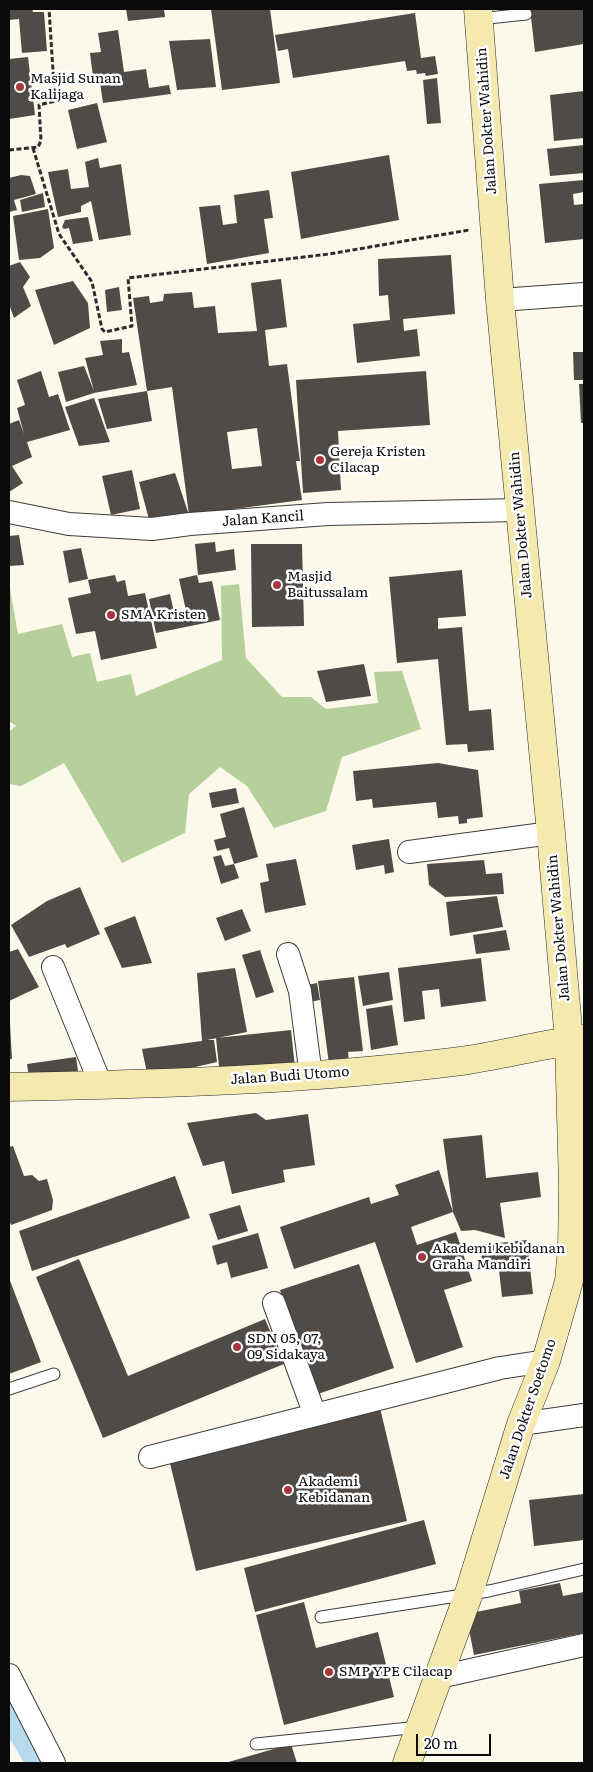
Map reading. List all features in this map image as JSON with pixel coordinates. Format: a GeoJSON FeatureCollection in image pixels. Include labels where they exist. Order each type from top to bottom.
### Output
{"type":"FeatureCollection","features":[{"type":"Feature","properties":{"kind":"street","name":"Jalan Dokter Wahidin"},"geometry":{"type":"LineString","coordinates":[[479,14],[500,300],[519,510],[551,833],[576,1040]]}},
{"type":"Feature","properties":{"kind":"street"},"geometry":{"type":"LineString","coordinates":[[500,300],[584,294]]}},
{"type":"Feature","properties":{"kind":"street","name":"Jalan Kancil"},"geometry":{"type":"LineString","coordinates":[[9,512],[69,524],[152,529],[190,524],[328,514],[519,510]]}},
{"type":"Feature","properties":{"kind":"street"},"geometry":{"type":"LineString","coordinates":[[409,852],[551,833]]}},
{"type":"Feature","properties":{"kind":"street"},"geometry":{"type":"LineString","coordinates":[[288,954],[300,991],[312,1076]]}},
{"type":"Feature","properties":{"kind":"street"},"geometry":{"type":"LineString","coordinates":[[53,967],[101,1085]]}},
{"type":"Feature","properties":{"kind":"street","name":"Jalan Budi Utomo"},"geometry":{"type":"LineString","coordinates":[[9,1087],[312,1076],[462,1060],[576,1040]]}},
{"type":"Feature","properties":{"kind":"street","name":"Jalan Dokter Soetomo"},"geometry":{"type":"LineString","coordinates":[[407,1763],[469,1593],[521,1424],[546,1361],[569,1281],[572,1248],[576,1040]]}},
{"type":"Feature","properties":{"kind":"street"},"geometry":{"type":"LineString","coordinates":[[274,1303],[315,1415]]}},
{"type":"Feature","properties":{"kind":"street"},"geometry":{"type":"LineString","coordinates":[[150,1457],[500,1368],[546,1361]]}},
{"type":"Feature","properties":{"kind":"street"},"geometry":{"type":"LineString","coordinates":[[521,1424],[584,1415]]}},
{"type":"Feature","properties":{"kind":"street"},"geometry":{"type":"LineString","coordinates":[[439,1677],[584,1645]]}},
{"type":"Feature","properties":{"kind":"street"},"geometry":{"type":"LineString","coordinates":[[9,1675],[54,1763]]}},
{"type":"Feature","properties":{"kind":"lane"},"geometry":{"type":"LineString","coordinates":[[479,14],[526,14]]}},
{"type":"Feature","properties":{"kind":"lane"},"geometry":{"type":"LineString","coordinates":[[9,1389],[54,1374]]}},
{"type":"Feature","properties":{"kind":"lane"},"geometry":{"type":"LineString","coordinates":[[322,1618],[489,1591],[584,1569]]}},
{"type":"Feature","properties":{"kind":"lane"},"geometry":{"type":"LineString","coordinates":[[256,1744],[421,1727]]}},
{"type":"Feature","properties":{"kind":"path"},"geometry":{"type":"LineString","coordinates":[[9,150],[38,147],[41,141],[40,105],[53,103],[56,98],[49,9]]}},
{"type":"Feature","properties":{"kind":"path"},"geometry":{"type":"LineString","coordinates":[[33,148],[59,234],[92,282],[102,329],[105,332],[131,328],[133,326],[128,278],[329,254],[495,225]]}},
{"type":"Feature","properties":{"kind":"green space"},"geometry":{"type":"Polygon","coordinates":[[[9,583],[18,634],[62,624],[72,657],[90,653],[97,682],[131,674],[136,696],[222,660],[221,586],[239,584],[246,658],[282,697],[311,697],[326,709],[378,703],[374,672],[402,671],[421,729],[342,757],[326,811],[274,828],[247,786],[220,767],[189,794],[185,833],[122,863],[64,763],[21,786],[9,784],[9,732],[16,726],[9,721],[9,583]]]}},
{"type":"Feature","properties":{"kind":"building"},"geometry":{"type":"Polygon","coordinates":[[[9,9],[32,9],[33,12],[44,12],[47,51],[22,53],[19,19],[9,20],[9,9]]]}},
{"type":"Feature","properties":{"kind":"building"},"geometry":{"type":"Polygon","coordinates":[[[126,9],[164,9],[165,17],[128,21],[126,9]]]}},
{"type":"Feature","properties":{"kind":"building"},"geometry":{"type":"Polygon","coordinates":[[[211,9],[270,9],[280,83],[222,90],[211,9]]]}},
{"type":"Feature","properties":{"kind":"building"},"geometry":{"type":"Polygon","coordinates":[[[530,9],[584,9],[584,44],[535,52],[530,9]]]}},
{"type":"Feature","properties":{"kind":"building"},"geometry":{"type":"Polygon","coordinates":[[[415,13],[421,58],[435,56],[438,74],[426,76],[425,73],[417,74],[416,70],[407,71],[405,61],[293,78],[288,49],[278,51],[275,35],[415,13]]]}},
{"type":"Feature","properties":{"kind":"building"},"geometry":{"type":"Polygon","coordinates":[[[118,30],[124,72],[146,69],[149,88],[169,85],[171,94],[103,103],[99,76],[93,77],[90,53],[101,52],[98,33],[118,30]]]}},
{"type":"Feature","properties":{"kind":"building"},"geometry":{"type":"Polygon","coordinates":[[[210,39],[216,87],[177,90],[169,41],[210,39]]]}},
{"type":"Feature","properties":{"kind":"building","name":"Masjid Sunan Kalijaga"},"geometry":{"type":"Polygon","coordinates":[[[28,57],[35,115],[9,119],[9,59],[28,57]]]}},
{"type":"Feature","properties":{"kind":"building"},"geometry":{"type":"Polygon","coordinates":[[[437,78],[441,123],[427,124],[423,80],[437,78]]]}},
{"type":"Feature","properties":{"kind":"building"},"geometry":{"type":"Polygon","coordinates":[[[584,91],[584,138],[554,141],[550,95],[584,91]]]}},
{"type":"Feature","properties":{"kind":"building"},"geometry":{"type":"Polygon","coordinates":[[[97,103],[107,142],[77,149],[68,110],[97,103]]]}},
{"type":"Feature","properties":{"kind":"building"},"geometry":{"type":"Polygon","coordinates":[[[584,145],[584,173],[550,176],[547,149],[584,145]]]}},
{"type":"Feature","properties":{"kind":"building"},"geometry":{"type":"Polygon","coordinates":[[[389,155],[399,220],[301,239],[291,172],[389,155]]]}},
{"type":"Feature","properties":{"kind":"building"},"geometry":{"type":"Polygon","coordinates":[[[98,158],[100,168],[121,164],[131,235],[99,240],[91,201],[81,206],[81,212],[58,217],[48,172],[68,169],[71,189],[89,187],[85,162],[98,158]]]}},
{"type":"Feature","properties":{"kind":"building"},"geometry":{"type":"Polygon","coordinates":[[[21,175],[30,176],[36,194],[14,200],[17,210],[9,212],[9,178],[21,175]]]}},
{"type":"Feature","properties":{"kind":"building"},"geometry":{"type":"Polygon","coordinates":[[[584,180],[584,192],[573,194],[574,205],[584,204],[584,239],[545,243],[539,184],[584,180]]]}},
{"type":"Feature","properties":{"kind":"building"},"geometry":{"type":"Polygon","coordinates":[[[269,190],[273,218],[264,219],[269,253],[207,264],[199,207],[220,205],[223,225],[237,223],[234,195],[269,190]]]}},
{"type":"Feature","properties":{"kind":"building"},"geometry":{"type":"Polygon","coordinates":[[[43,193],[45,207],[22,212],[20,200],[43,193]]]}},
{"type":"Feature","properties":{"kind":"building"},"geometry":{"type":"Polygon","coordinates":[[[48,209],[54,248],[40,258],[19,260],[13,216],[48,209]]]}},
{"type":"Feature","properties":{"kind":"building"},"geometry":{"type":"Polygon","coordinates":[[[88,217],[93,241],[73,244],[69,228],[64,229],[62,227],[65,220],[88,217]]]}},
{"type":"Feature","properties":{"kind":"building"},"geometry":{"type":"Polygon","coordinates":[[[451,255],[455,314],[403,319],[404,331],[417,329],[420,356],[357,363],[353,324],[390,320],[388,295],[379,296],[378,259],[451,255]]]}},
{"type":"Feature","properties":{"kind":"building"},"geometry":{"type":"Polygon","coordinates":[[[20,262],[30,277],[23,287],[31,306],[14,318],[9,304],[9,266],[20,262]]]}},
{"type":"Feature","properties":{"kind":"building"},"geometry":{"type":"Polygon","coordinates":[[[281,279],[287,327],[265,330],[269,366],[287,364],[300,461],[296,461],[302,500],[189,515],[172,387],[147,391],[133,298],[149,296],[150,303],[163,301],[164,294],[192,292],[194,308],[215,306],[218,333],[257,331],[251,283],[281,279]],[[257,428],[227,432],[232,469],[262,466],[257,428]]]}},
{"type":"Feature","properties":{"kind":"building"},"geometry":{"type":"Polygon","coordinates":[[[73,281],[88,303],[90,328],[54,345],[35,290],[73,281]]]}},
{"type":"Feature","properties":{"kind":"building"},"geometry":{"type":"Polygon","coordinates":[[[119,287],[122,310],[107,312],[105,290],[119,287]]]}},
{"type":"Feature","properties":{"kind":"building"},"geometry":{"type":"Polygon","coordinates":[[[122,339],[122,353],[129,352],[137,385],[94,393],[66,402],[58,372],[84,366],[94,391],[85,358],[103,355],[100,341],[122,339]]]}},
{"type":"Feature","properties":{"kind":"building"},"geometry":{"type":"Polygon","coordinates":[[[573,352],[584,352],[584,380],[574,380],[573,352]]]}},
{"type":"Feature","properties":{"kind":"building"},"geometry":{"type":"Polygon","coordinates":[[[41,371],[49,397],[58,394],[70,430],[27,442],[32,457],[12,466],[23,483],[9,492],[9,424],[19,420],[24,434],[17,408],[25,405],[17,380],[41,371]]]}},
{"type":"Feature","properties":{"kind":"building","name":"Gereja Kristen Cilacap"},"geometry":{"type":"Polygon","coordinates":[[[426,371],[430,425],[338,431],[341,490],[303,493],[296,380],[426,371]]]}},
{"type":"Feature","properties":{"kind":"building"},"geometry":{"type":"Polygon","coordinates":[[[579,384],[584,384],[584,423],[581,423],[579,384]]]}},
{"type":"Feature","properties":{"kind":"building"},"geometry":{"type":"Polygon","coordinates":[[[147,391],[152,421],[107,429],[98,399],[147,391]]]}},
{"type":"Feature","properties":{"kind":"building"},"geometry":{"type":"Polygon","coordinates":[[[94,398],[110,442],[79,446],[65,407],[94,398]]]}},
{"type":"Feature","properties":{"kind":"building"},"geometry":{"type":"Polygon","coordinates":[[[132,470],[140,509],[111,515],[102,476],[132,470]]]}},
{"type":"Feature","properties":{"kind":"building"},"geometry":{"type":"Polygon","coordinates":[[[175,473],[189,515],[150,523],[139,482],[175,473]]]}},
{"type":"Feature","properties":{"kind":"building"},"geometry":{"type":"Polygon","coordinates":[[[19,535],[24,565],[9,566],[9,536],[19,535]]]}},
{"type":"Feature","properties":{"kind":"building"},"geometry":{"type":"Polygon","coordinates":[[[215,542],[216,552],[234,549],[236,570],[198,575],[195,544],[215,542]]]}},
{"type":"Feature","properties":{"kind":"building","name":"Masjid Baitussalam"},"geometry":{"type":"Polygon","coordinates":[[[251,544],[302,544],[304,626],[252,627],[251,544]]]}},
{"type":"Feature","properties":{"kind":"building"},"geometry":{"type":"Polygon","coordinates":[[[81,548],[88,579],[69,583],[63,551],[81,548]]]}},
{"type":"Feature","properties":{"kind":"building"},"geometry":{"type":"Polygon","coordinates":[[[462,570],[466,616],[438,618],[438,629],[462,627],[469,711],[491,709],[494,750],[468,752],[467,744],[446,745],[438,659],[397,663],[389,577],[462,570]]]}},
{"type":"Feature","properties":{"kind":"building","name":"SMA Kristen"},"geometry":{"type":"Polygon","coordinates":[[[115,575],[117,582],[125,580],[128,596],[145,593],[157,648],[101,660],[95,631],[76,634],[68,598],[91,593],[88,580],[115,575]]]}},
{"type":"Feature","properties":{"kind":"building"},"geometry":{"type":"Polygon","coordinates":[[[197,575],[199,583],[212,581],[220,620],[156,633],[149,599],[170,594],[175,617],[187,615],[179,579],[197,575]]]}},
{"type":"Feature","properties":{"kind":"building"},"geometry":{"type":"Polygon","coordinates":[[[364,664],[371,696],[326,702],[317,671],[364,664]]]}},
{"type":"Feature","properties":{"kind":"building"},"geometry":{"type":"Polygon","coordinates":[[[438,763],[478,770],[483,817],[467,819],[467,823],[459,824],[458,816],[438,818],[436,802],[373,808],[372,799],[356,801],[353,771],[438,763]]]}},
{"type":"Feature","properties":{"kind":"building"},"geometry":{"type":"Polygon","coordinates":[[[236,788],[239,803],[212,808],[209,793],[236,788]]]}},
{"type":"Feature","properties":{"kind":"building"},"geometry":{"type":"Polygon","coordinates":[[[244,807],[258,857],[234,864],[229,848],[217,851],[214,840],[226,837],[220,814],[244,807]]]}},
{"type":"Feature","properties":{"kind":"building"},"geometry":{"type":"Polygon","coordinates":[[[389,839],[394,872],[385,874],[384,865],[356,870],[352,845],[389,839]]]}},
{"type":"Feature","properties":{"kind":"building"},"geometry":{"type":"Polygon","coordinates":[[[221,855],[225,866],[234,864],[239,878],[221,884],[213,857],[221,855]]]}},
{"type":"Feature","properties":{"kind":"building"},"geometry":{"type":"Polygon","coordinates":[[[296,859],[306,905],[265,913],[260,883],[269,881],[266,864],[296,859]]]}},
{"type":"Feature","properties":{"kind":"building"},"geometry":{"type":"Polygon","coordinates":[[[484,860],[486,874],[502,873],[504,894],[445,897],[429,885],[427,864],[484,860]]]}},
{"type":"Feature","properties":{"kind":"building"},"geometry":{"type":"Polygon","coordinates":[[[80,887],[100,934],[67,948],[65,944],[29,957],[11,925],[47,901],[80,887]]]}},
{"type":"Feature","properties":{"kind":"building"},"geometry":{"type":"Polygon","coordinates":[[[497,896],[503,927],[450,936],[446,902],[497,896]]]}},
{"type":"Feature","properties":{"kind":"building"},"geometry":{"type":"Polygon","coordinates":[[[242,909],[251,931],[225,941],[216,918],[242,909]]]}},
{"type":"Feature","properties":{"kind":"building"},"geometry":{"type":"Polygon","coordinates":[[[135,916],[152,963],[122,968],[104,928],[135,916]]]}},
{"type":"Feature","properties":{"kind":"building"},"geometry":{"type":"Polygon","coordinates":[[[506,930],[510,950],[476,954],[473,935],[506,930]]]}},
{"type":"Feature","properties":{"kind":"building"},"geometry":{"type":"Polygon","coordinates":[[[18,949],[39,987],[9,1001],[9,952],[18,949]]]}},
{"type":"Feature","properties":{"kind":"building"},"geometry":{"type":"Polygon","coordinates":[[[260,950],[274,992],[256,998],[242,955],[260,950]]]}},
{"type":"Feature","properties":{"kind":"building"},"geometry":{"type":"Polygon","coordinates":[[[481,958],[486,1001],[441,1007],[439,989],[422,991],[425,1019],[404,1022],[398,968],[481,958]]]}},
{"type":"Feature","properties":{"kind":"building"},"geometry":{"type":"Polygon","coordinates":[[[235,968],[247,1032],[207,1040],[214,1040],[217,1062],[148,1078],[142,1049],[202,1041],[197,973],[235,968]]]}},
{"type":"Feature","properties":{"kind":"building"},"geometry":{"type":"Polygon","coordinates":[[[389,972],[393,1000],[363,1006],[358,976],[389,972]]]}},
{"type":"Feature","properties":{"kind":"building"},"geometry":{"type":"Polygon","coordinates":[[[354,977],[363,1051],[348,1052],[349,1061],[329,1064],[318,981],[354,977]]]}},
{"type":"Feature","properties":{"kind":"building"},"geometry":{"type":"Polygon","coordinates":[[[317,983],[320,1000],[309,1002],[307,985],[317,983]]]}},
{"type":"Feature","properties":{"kind":"building"},"geometry":{"type":"Polygon","coordinates":[[[392,1005],[398,1045],[371,1050],[366,1009],[392,1005]]]}},
{"type":"Feature","properties":{"kind":"building"},"geometry":{"type":"Polygon","coordinates":[[[10,1024],[12,1059],[9,1059],[10,1024]]]}},
{"type":"Feature","properties":{"kind":"building"},"geometry":{"type":"Polygon","coordinates":[[[291,1030],[295,1068],[220,1076],[216,1038],[291,1030]]]}},
{"type":"Feature","properties":{"kind":"building"},"geometry":{"type":"Polygon","coordinates":[[[76,1057],[79,1078],[30,1085],[27,1064],[76,1057]]]}},
{"type":"Feature","properties":{"kind":"building"},"geometry":{"type":"Polygon","coordinates":[[[256,1113],[266,1120],[308,1114],[315,1165],[283,1170],[285,1182],[232,1194],[224,1161],[203,1166],[187,1123],[256,1113]]]}},
{"type":"Feature","properties":{"kind":"building"},"geometry":{"type":"Polygon","coordinates":[[[482,1135],[486,1178],[538,1172],[541,1197],[500,1203],[505,1238],[475,1230],[461,1231],[453,1212],[443,1139],[482,1135]]]}},
{"type":"Feature","properties":{"kind":"building"},"geometry":{"type":"Polygon","coordinates":[[[13,1146],[24,1176],[32,1175],[39,1181],[47,1179],[53,1200],[52,1210],[11,1225],[9,1219],[9,1147],[13,1146]]]}},
{"type":"Feature","properties":{"kind":"building","name":"Akademi kebidanan Graha Mandiri"},"geometry":{"type":"Polygon","coordinates":[[[439,1170],[453,1212],[411,1227],[417,1245],[456,1232],[472,1281],[444,1290],[463,1347],[416,1363],[375,1242],[294,1269],[280,1227],[369,1197],[371,1204],[399,1195],[395,1185],[439,1170]]]}},
{"type":"Feature","properties":{"kind":"building"},"geometry":{"type":"Polygon","coordinates":[[[175,1176],[190,1218],[32,1271],[19,1231],[175,1176]]]}},
{"type":"Feature","properties":{"kind":"building"},"geometry":{"type":"Polygon","coordinates":[[[240,1205],[248,1231],[218,1240],[209,1214],[240,1205]]]}},
{"type":"Feature","properties":{"kind":"building"},"geometry":{"type":"Polygon","coordinates":[[[258,1233],[268,1268],[231,1278],[227,1262],[217,1265],[212,1246],[258,1233]]]}},
{"type":"Feature","properties":{"kind":"building"},"geometry":{"type":"Polygon","coordinates":[[[527,1240],[533,1294],[502,1297],[498,1261],[482,1262],[480,1245],[527,1240]]]}},
{"type":"Feature","properties":{"kind":"building","name":"SDN 05, 07, 09 Sidakaya"},"geometry":{"type":"Polygon","coordinates":[[[79,1259],[128,1376],[265,1319],[284,1364],[103,1438],[36,1277],[79,1259]]]}},
{"type":"Feature","properties":{"kind":"building"},"geometry":{"type":"Polygon","coordinates":[[[359,1264],[394,1368],[315,1395],[280,1290],[359,1264]]]}},
{"type":"Feature","properties":{"kind":"building"},"geometry":{"type":"Polygon","coordinates":[[[9,1278],[41,1362],[9,1374],[9,1278]]]}},
{"type":"Feature","properties":{"kind":"building","name":"Akademi Kebidanan"},"geometry":{"type":"Polygon","coordinates":[[[380,1408],[407,1521],[196,1571],[169,1459],[380,1408]]]}},
{"type":"Feature","properties":{"kind":"building"},"geometry":{"type":"Polygon","coordinates":[[[584,1494],[584,1540],[534,1546],[529,1500],[584,1494]]]}},
{"type":"Feature","properties":{"kind":"building"},"geometry":{"type":"Polygon","coordinates":[[[424,1520],[436,1564],[255,1612],[244,1568],[424,1520]]]}},
{"type":"Feature","properties":{"kind":"building"},"geometry":{"type":"Polygon","coordinates":[[[560,1583],[563,1596],[584,1592],[584,1633],[474,1655],[466,1614],[521,1603],[519,1591],[560,1583]]]}},
{"type":"Feature","properties":{"kind":"building","name":"SMP YPE Cilacap"},"geometry":{"type":"Polygon","coordinates":[[[304,1602],[316,1648],[378,1632],[394,1697],[284,1725],[256,1615],[304,1602]]]}},
{"type":"Feature","properties":{"kind":"building"},"geometry":{"type":"Polygon","coordinates":[[[291,1744],[297,1763],[225,1763],[291,1744]]]}},
{"type":"Feature","properties":{"kind":"waterway"},"geometry":{"type":"LineString","coordinates":[[9,1711],[39,1763]]}},
{"type":"Feature","properties":{"kind":"place","name":"Masjid Sunan Kalijaga"},"geometry":{"type":"Point","coordinates":[20,87]}},
{"type":"Feature","properties":{"kind":"place","name":"Gereja Kristen Cilacap"},"geometry":{"type":"Point","coordinates":[320,460]}},
{"type":"Feature","properties":{"kind":"place","name":"Masjid Baitussalam"},"geometry":{"type":"Point","coordinates":[277,585]}},
{"type":"Feature","properties":{"kind":"place","name":"SMA Kristen"},"geometry":{"type":"Point","coordinates":[111,615]}},
{"type":"Feature","properties":{"kind":"place","name":"Akademi kebidanan Graha Mandiri"},"geometry":{"type":"Point","coordinates":[422,1257]}},
{"type":"Feature","properties":{"kind":"place","name":"SDN 05, 07, 09 Sidakaya"},"geometry":{"type":"Point","coordinates":[237,1347]}},
{"type":"Feature","properties":{"kind":"place","name":"Akademi Kebidanan"},"geometry":{"type":"Point","coordinates":[288,1490]}},
{"type":"Feature","properties":{"kind":"place","name":"SMP YPE Cilacap"},"geometry":{"type":"Point","coordinates":[329,1672]}}]}
